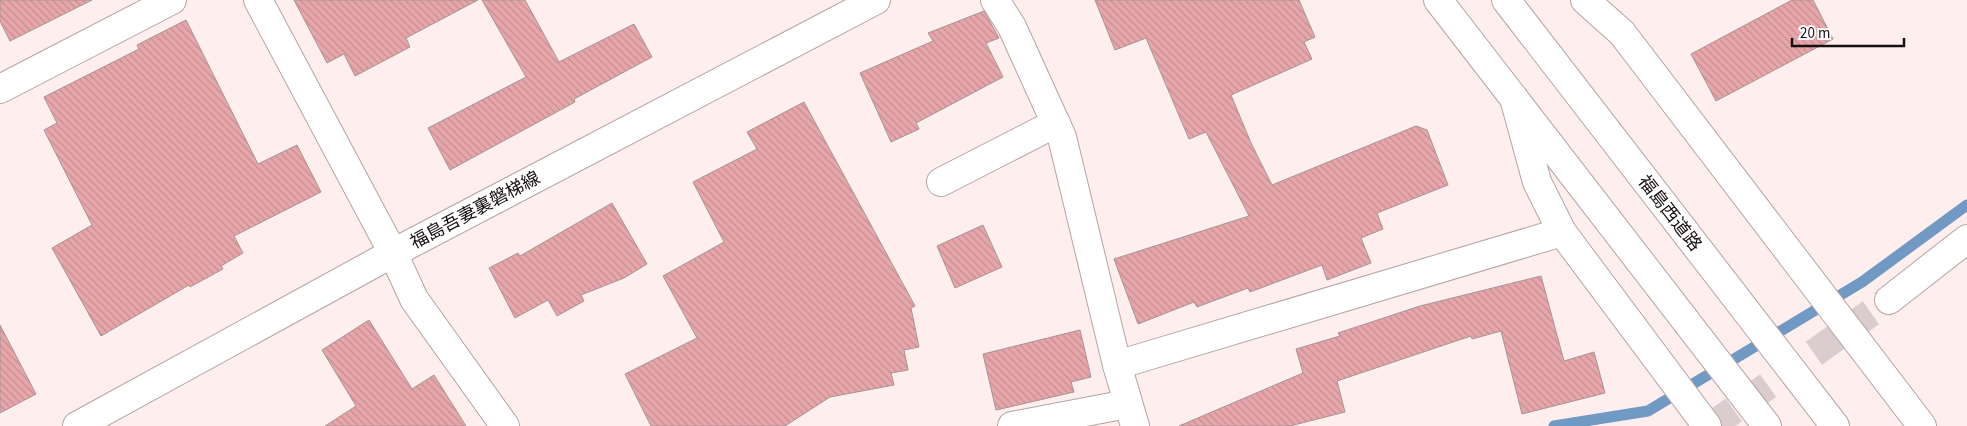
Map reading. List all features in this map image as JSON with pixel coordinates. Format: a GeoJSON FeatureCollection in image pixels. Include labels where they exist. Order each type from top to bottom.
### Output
{"type":"FeatureCollection","features":[{"type":"Feature","properties":{"kind":"main road"},"geometry":{"type":"LineString","coordinates":[[0,89],[172,0]]}},
{"type":"Feature","properties":{"kind":"main road"},"geometry":{"type":"LineString","coordinates":[[258,0],[393,253],[414,298],[505,426]]}},
{"type":"Feature","properties":{"kind":"main road","name":"福島吾妻裏磐梯線"},"geometry":{"type":"LineString","coordinates":[[77,426],[393,253],[876,0]]}},
{"type":"Feature","properties":{"kind":"main road"},"geometry":{"type":"LineString","coordinates":[[995,0],[1012,27],[1062,137],[1131,415],[1012,426]]}},
{"type":"Feature","properties":{"kind":"main road"},"geometry":{"type":"LineString","coordinates":[[1438,0],[1767,426]]}},
{"type":"Feature","properties":{"kind":"main road","name":"福島西道路"},"geometry":{"type":"LineString","coordinates":[[1506,0],[1835,426]]}},
{"type":"Feature","properties":{"kind":"main road"},"geometry":{"type":"LineString","coordinates":[[1584,0],[1622,33],[1922,426]]}},
{"type":"Feature","properties":{"kind":"main road"},"geometry":{"type":"LineString","coordinates":[[1514,98],[1537,182],[1562,232],[1707,426]]}},
{"type":"Feature","properties":{"kind":"main road"},"geometry":{"type":"LineString","coordinates":[[941,182],[1056,123]]}},
{"type":"Feature","properties":{"kind":"main road"},"geometry":{"type":"LineString","coordinates":[[1118,365],[1562,232]]}},
{"type":"Feature","properties":{"kind":"main road"},"geometry":{"type":"LineString","coordinates":[[1889,300],[1967,239]]}},
{"type":"Feature","properties":{"kind":"building"},"geometry":{"type":"Polygon","coordinates":[[[0,0],[92,0],[10,41],[0,21],[0,0]]]}},
{"type":"Feature","properties":{"kind":"building"},"geometry":{"type":"Polygon","coordinates":[[[294,0],[478,0],[406,38],[410,47],[355,76],[344,54],[327,63],[294,0]]]}},
{"type":"Feature","properties":{"kind":"building"},"geometry":{"type":"Polygon","coordinates":[[[482,0],[525,0],[559,62],[634,24],[652,57],[574,99],[575,102],[450,170],[428,128],[526,77],[482,0]]]}},
{"type":"Feature","properties":{"kind":"building"},"geometry":{"type":"Polygon","coordinates":[[[1095,0],[1299,0],[1315,37],[1304,42],[1312,59],[1231,95],[1251,143],[1272,185],[1416,126],[1427,130],[1448,185],[1377,213],[1383,229],[1361,238],[1371,263],[1327,280],[1322,265],[1250,292],[1248,288],[1197,307],[1194,302],[1138,324],[1114,259],[1249,216],[1206,132],[1189,139],[1146,38],[1115,50],[1095,0]]]}},
{"type":"Feature","properties":{"kind":"building"},"geometry":{"type":"Polygon","coordinates":[[[1792,0],[1813,0],[1833,39],[1716,101],[1691,54],[1792,0]]]}},
{"type":"Feature","properties":{"kind":"building"},"geometry":{"type":"Polygon","coordinates":[[[984,11],[999,38],[986,43],[1003,77],[916,123],[919,129],[891,142],[860,73],[933,41],[928,33],[984,11]]]}},
{"type":"Feature","properties":{"kind":"building"},"geometry":{"type":"Polygon","coordinates":[[[186,20],[258,164],[297,145],[321,192],[234,236],[243,253],[221,266],[223,269],[190,287],[189,285],[101,336],[52,248],[92,225],[44,130],[57,123],[44,97],[139,49],[137,45],[186,20]]]}},
{"type":"Feature","properties":{"kind":"building"},"geometry":{"type":"Polygon","coordinates":[[[804,102],[915,306],[911,308],[919,347],[904,350],[908,370],[891,373],[894,385],[830,397],[785,426],[651,426],[625,374],[697,338],[663,276],[724,242],[693,182],[757,149],[747,132],[804,102]]]}},
{"type":"Feature","properties":{"kind":"building"},"geometry":{"type":"Polygon","coordinates":[[[612,203],[647,264],[624,278],[581,295],[584,301],[557,316],[548,300],[515,318],[489,268],[518,253],[520,256],[612,203]]]}},
{"type":"Feature","properties":{"kind":"building"},"geometry":{"type":"Polygon","coordinates":[[[983,225],[1002,267],[955,288],[937,246],[983,225]]]}},
{"type":"Feature","properties":{"kind":"building"},"geometry":{"type":"Polygon","coordinates":[[[1541,276],[1564,361],[1594,352],[1605,393],[1522,414],[1501,331],[1472,339],[1471,336],[1337,381],[1345,412],[1290,426],[1179,426],[1303,373],[1296,349],[1340,336],[1338,333],[1420,306],[1541,276]]]}},
{"type":"Feature","properties":{"kind":"building"},"geometry":{"type":"Polygon","coordinates":[[[369,320],[412,389],[434,375],[466,426],[325,426],[356,406],[322,350],[369,320]]]}},
{"type":"Feature","properties":{"kind":"building"},"geometry":{"type":"Polygon","coordinates":[[[0,325],[36,394],[0,413],[0,325]]]}},
{"type":"Feature","properties":{"kind":"building"},"geometry":{"type":"Polygon","coordinates":[[[1080,330],[1091,377],[1071,382],[1074,392],[996,410],[983,354],[1080,330]]]}},
{"type":"Feature","properties":{"kind":"waterway"},"geometry":{"type":"LineString","coordinates":[[1554,426],[1648,411],[1862,282],[1967,205]]}},
{"type":"Feature","properties":{"kind":"tunnel"},"geometry":{"type":"LineString","coordinates":[[1711,426],[1889,300]]}}]}
